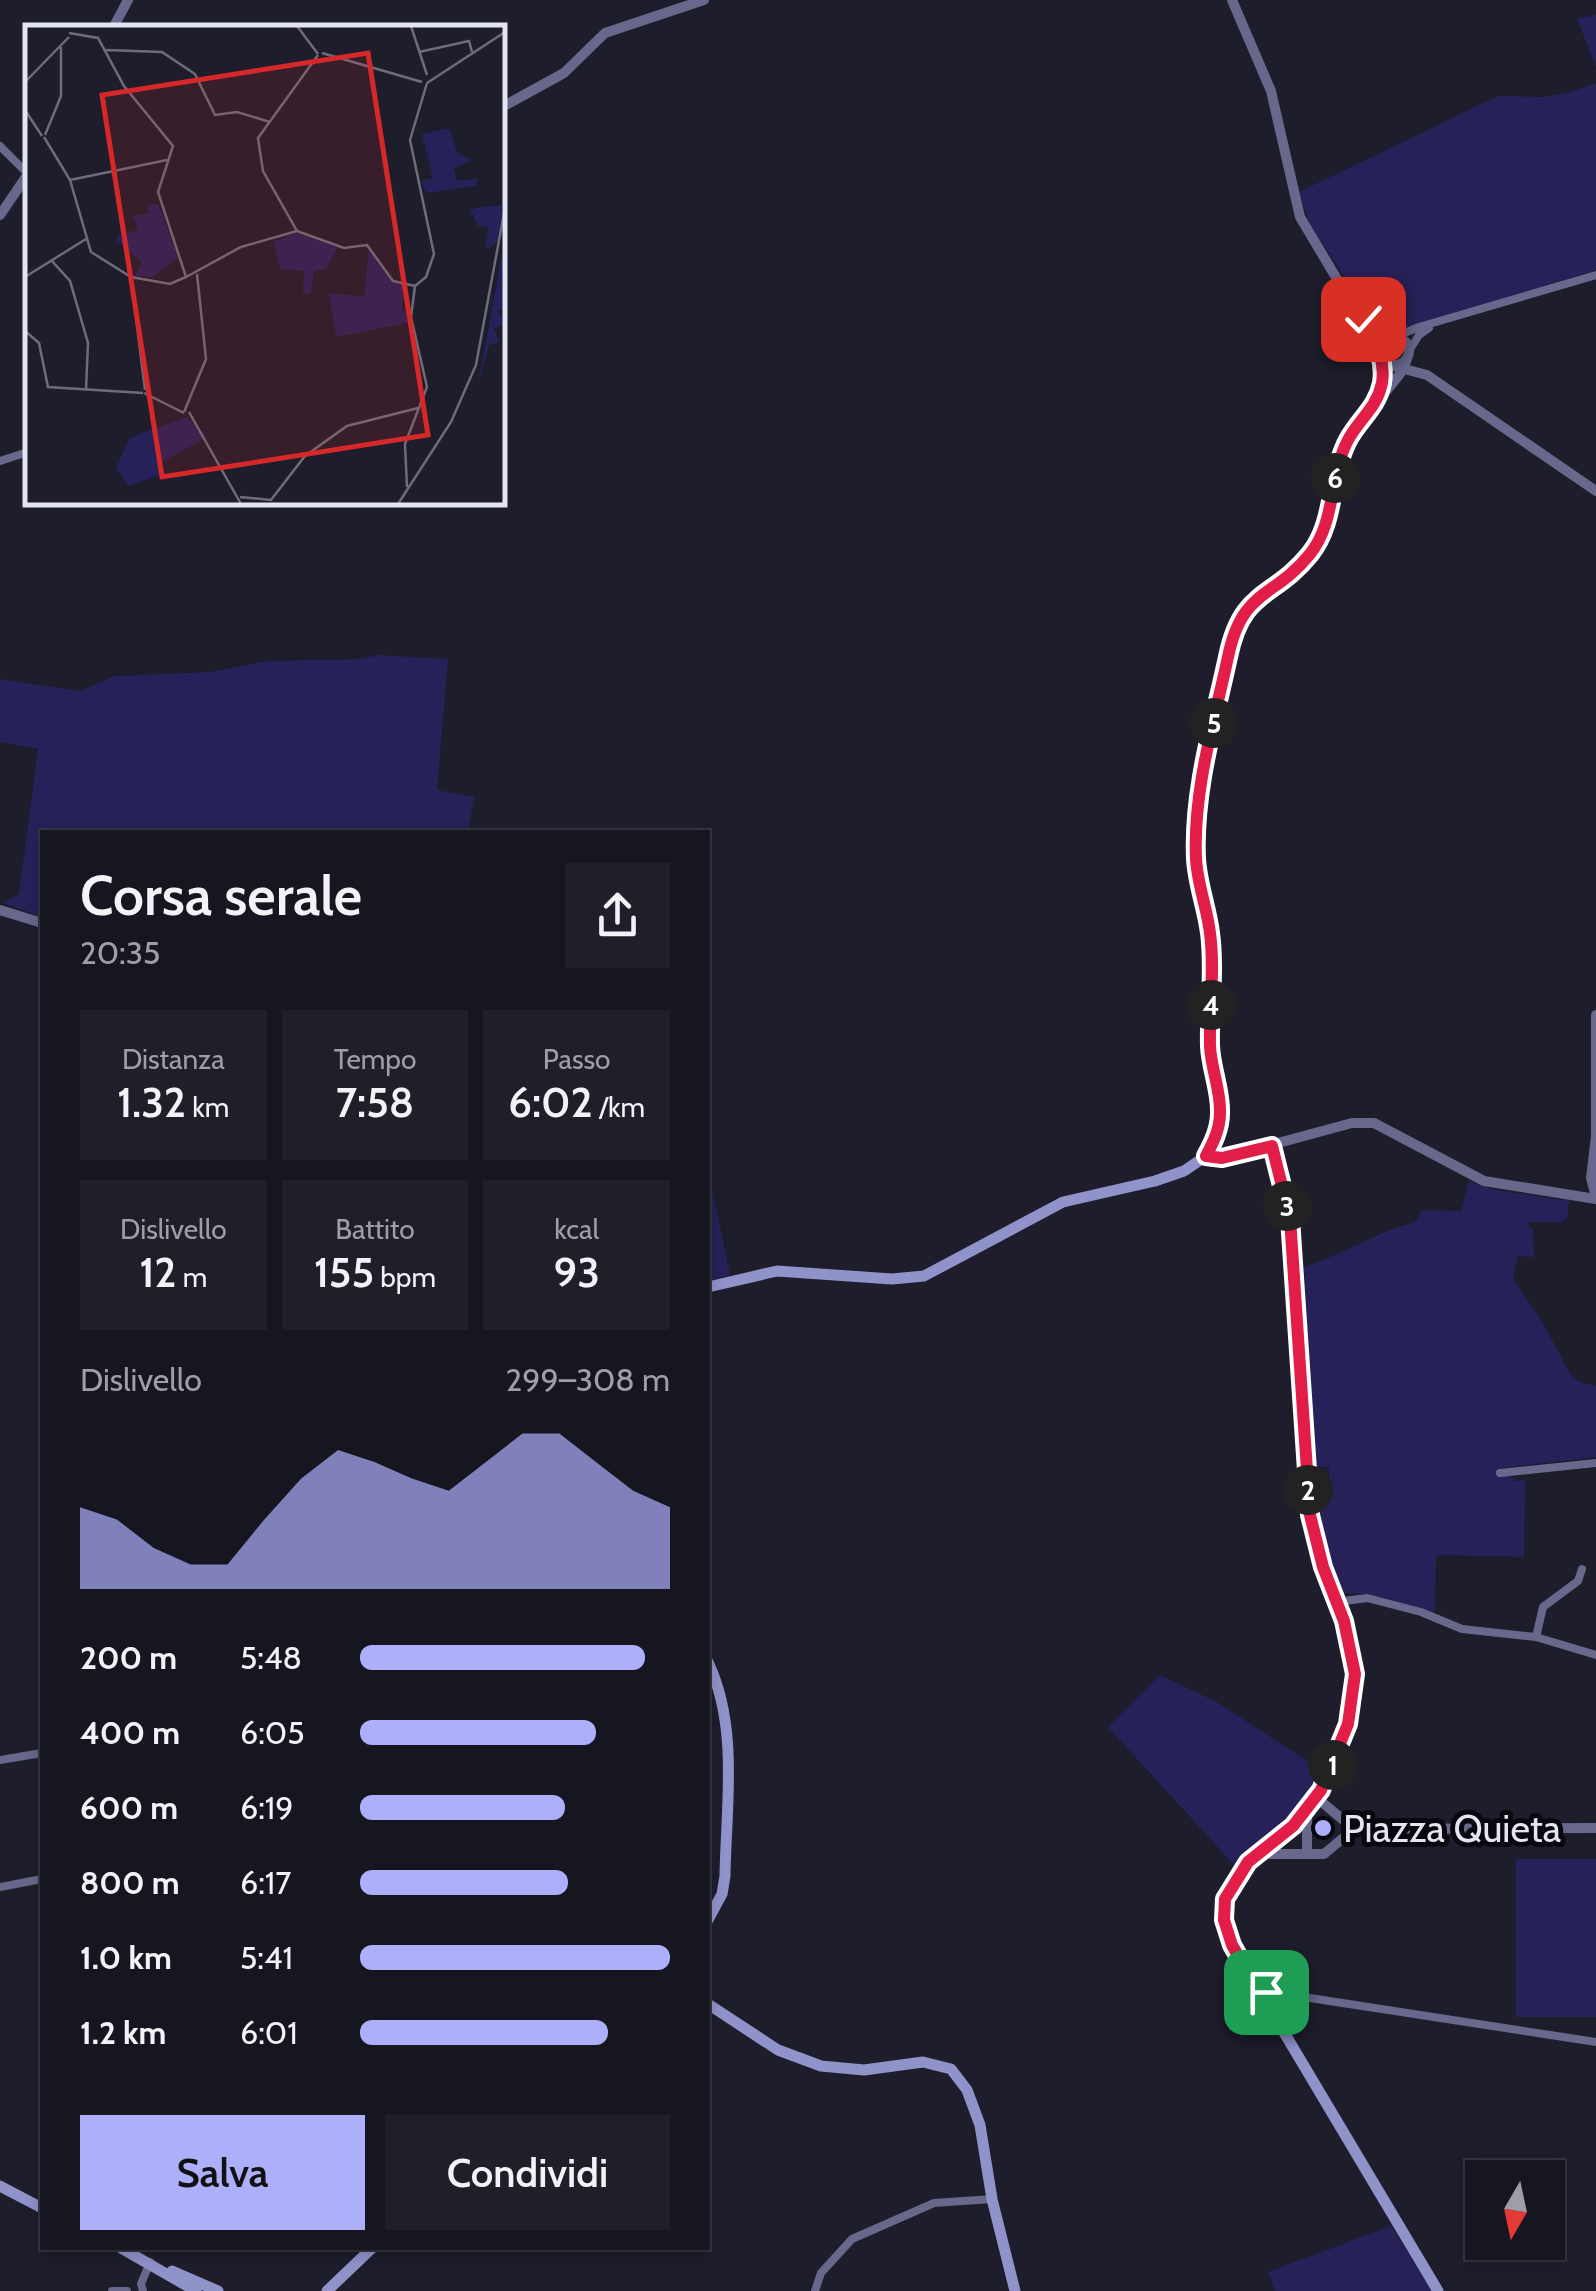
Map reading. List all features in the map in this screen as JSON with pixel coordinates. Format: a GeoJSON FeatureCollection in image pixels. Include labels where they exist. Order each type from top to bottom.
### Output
{"type":"FeatureCollection","features":[{"type":"Feature","properties":{"kind":"main road"},"geometry":{"type":"LineString","coordinates":[[710,1286],[761,1273],[811,1272],[892,1279],[924,1276],[1063,1202],[1154,1181],[1184,1171],[1206,1156],[1222,1158],[1272,1146],[1290,1218],[1310,1515],[1352,1650],[1355,1674],[1341,1746],[1317,1798],[1293,1826],[1258,1854],[1229,1888],[1224,1909],[1232,1945],[1438,2291]]}},
{"type":"Feature","properties":{"kind":"main road"},"geometry":{"type":"LineString","coordinates":[[710,1667],[722,1700],[727,1735],[725,1876],[722,1894],[710,1916]]}},
{"type":"Feature","properties":{"kind":"main road"},"geometry":{"type":"LineString","coordinates":[[710,2005],[778,2050],[820,2066],[864,2070],[924,2062],[951,2069],[967,2090],[980,2125],[992,2199],[1015,2291]]}},
{"type":"Feature","properties":{"kind":"main road"},"geometry":{"type":"LineString","coordinates":[[0,2186],[40,2207]]}},
{"type":"Feature","properties":{"kind":"main road"},"geometry":{"type":"LineString","coordinates":[[126,2250],[196,2291]]}},
{"type":"Feature","properties":{"kind":"main road"},"geometry":{"type":"LineString","coordinates":[[326,2291],[370,2250]]}},
{"type":"Feature","properties":{"kind":"main road"},"geometry":{"type":"LineString","coordinates":[[154,2264],[218,2291]]}},
{"type":"Feature","properties":{"kind":"street"},"geometry":{"type":"LineString","coordinates":[[115,25],[128,0]]}},
{"type":"Feature","properties":{"kind":"street"},"geometry":{"type":"LineString","coordinates":[[505,105],[564,72],[605,34],[704,0]]}},
{"type":"Feature","properties":{"kind":"street"},"geometry":{"type":"LineString","coordinates":[[1232,0],[1272,91],[1300,218],[1381,355]]}},
{"type":"Feature","properties":{"kind":"street"},"geometry":{"type":"LineString","coordinates":[[0,146],[25,171]]}},
{"type":"Feature","properties":{"kind":"street"},"geometry":{"type":"LineString","coordinates":[[0,216],[25,178]]}},
{"type":"Feature","properties":{"kind":"street"},"geometry":{"type":"LineString","coordinates":[[1374,408],[1382,384],[1384,343],[1394,337],[1596,275]]}},
{"type":"Feature","properties":{"kind":"street"},"geometry":{"type":"LineString","coordinates":[[1363,319],[1374,329],[1406,343],[1404,359]]}},
{"type":"Feature","properties":{"kind":"street"},"geometry":{"type":"LineString","coordinates":[[1206,1156],[1215,1140],[1221,1112],[1210,1047],[1210,930],[1196,860],[1201,784],[1229,650],[1235,630],[1252,603],[1297,569],[1317,545],[1330,508],[1340,458],[1354,430],[1374,408],[1419,335],[1442,321]]}},
{"type":"Feature","properties":{"kind":"street"},"geometry":{"type":"LineString","coordinates":[[1381,355],[1404,359],[1596,493]]}},
{"type":"Feature","properties":{"kind":"street"},"geometry":{"type":"LineString","coordinates":[[0,461],[25,453]]}},
{"type":"Feature","properties":{"kind":"street"},"geometry":{"type":"LineString","coordinates":[[0,910],[40,922]]}},
{"type":"Feature","properties":{"kind":"street"},"geometry":{"type":"LineString","coordinates":[[1272,1146],[1352,1123],[1374,1123],[1484,1181],[1596,1198],[1590,1178],[1596,1136],[1596,1015]]}},
{"type":"Feature","properties":{"kind":"street"},"geometry":{"type":"LineString","coordinates":[[1500,1474],[1596,1463]]}},
{"type":"Feature","properties":{"kind":"street"},"geometry":{"type":"LineString","coordinates":[[1536,1636],[1543,1608],[1578,1581],[1582,1569]]}},
{"type":"Feature","properties":{"kind":"street"},"geometry":{"type":"LineString","coordinates":[[1337,1602],[1367,1598],[1422,1612],[1462,1628],[1536,1636],[1596,1654]]}},
{"type":"Feature","properties":{"kind":"street"},"geometry":{"type":"LineString","coordinates":[[0,1760],[40,1752]]}},
{"type":"Feature","properties":{"kind":"street"},"geometry":{"type":"LineString","coordinates":[[1317,1798],[1354,1829]]}},
{"type":"Feature","properties":{"kind":"street"},"geometry":{"type":"LineString","coordinates":[[1307,1810],[1307,1854]]}},
{"type":"Feature","properties":{"kind":"street"},"geometry":{"type":"LineString","coordinates":[[1258,1854],[1324,1854],[1354,1829],[1596,1828]]}},
{"type":"Feature","properties":{"kind":"street"},"geometry":{"type":"LineString","coordinates":[[0,1886],[40,1880]]}},
{"type":"Feature","properties":{"kind":"street"},"geometry":{"type":"LineString","coordinates":[[1260,1994],[1271,1992],[1596,2042]]}},
{"type":"Feature","properties":{"kind":"street"},"geometry":{"type":"LineString","coordinates":[[816,2291],[821,2272],[852,2239],[919,2208],[992,2199]]}},
{"type":"Feature","properties":{"kind":"street"},"geometry":{"type":"LineString","coordinates":[[143,2291],[141,2284],[154,2264]]}},
{"type":"Feature","properties":{"kind":"street"},"geometry":{"type":"LineString","coordinates":[[112,2291],[127,2291]]}},
{"type":"Feature","properties":{"kind":"shaded area"},"geometry":{"type":"Polygon","coordinates":[[[1596,15],[1596,67],[1577,19],[1596,15]]]}},
{"type":"Feature","properties":{"kind":"shaded area"},"geometry":{"type":"Polygon","coordinates":[[[1596,83],[1596,270],[1399,330],[1377,326],[1310,225],[1299,192],[1498,96],[1544,97],[1596,83]]]}},
{"type":"Feature","properties":{"kind":"shaded area"},"geometry":{"type":"Polygon","coordinates":[[[379,655],[448,659],[437,790],[474,797],[468,830],[40,830],[40,916],[3,903],[19,894],[38,749],[0,742],[0,679],[79,691],[116,676],[210,672],[267,661],[379,655]]]}},
{"type":"Feature","properties":{"kind":"shaded area"},"geometry":{"type":"Polygon","coordinates":[[[710,1178],[730,1275],[710,1280],[710,1178]]]}},
{"type":"Feature","properties":{"kind":"shaded area"},"geometry":{"type":"Polygon","coordinates":[[[1469,1181],[1496,1190],[1569,1201],[1567,1218],[1561,1222],[1529,1222],[1529,1228],[1533,1228],[1534,1257],[1518,1256],[1513,1279],[1543,1323],[1570,1374],[1580,1382],[1596,1386],[1596,1457],[1500,1468],[1501,1475],[1509,1474],[1515,1481],[1525,1480],[1524,1557],[1436,1555],[1435,1612],[1364,1594],[1342,1593],[1323,1533],[1316,1481],[1329,1481],[1329,1467],[1314,1467],[1304,1267],[1416,1222],[1421,1210],[1461,1211],[1469,1181]]]}},
{"type":"Feature","properties":{"kind":"shaded area"},"geometry":{"type":"Polygon","coordinates":[[[1160,1675],[1215,1701],[1318,1768],[1312,1778],[1316,1788],[1288,1820],[1234,1865],[1108,1727],[1160,1675]]]}},
{"type":"Feature","properties":{"kind":"shaded area"},"geometry":{"type":"Polygon","coordinates":[[[1516,1859],[1596,1859],[1596,2017],[1516,2017],[1516,1859]]]}},
{"type":"Feature","properties":{"kind":"shaded area"},"geometry":{"type":"Polygon","coordinates":[[[1391,2226],[1432,2291],[1275,2291],[1268,2272],[1391,2226]]]}},
{"type":"Feature","properties":{"kind":"place","name":"Piazza Quieta"},"geometry":{"type":"Point","coordinates":[1323,1828]}},
{"type":"Feature","properties":{"kind":"route"},"geometry":{"type":"LineString","coordinates":[[1266,1992],[1260,1994],[1232,1945],[1224,1920],[1225,1899],[1248,1862],[1293,1826],[1317,1798],[1348,1724],[1355,1674],[1344,1621],[1316,1546],[1310,1515],[1294,1255],[1290,1218],[1272,1146],[1222,1158],[1206,1156],[1215,1140],[1221,1112],[1210,1047],[1212,948],[1196,860],[1201,784],[1235,630],[1252,603],[1297,569],[1317,545],[1330,508],[1340,458],[1354,430],[1374,408],[1382,384],[1381,353],[1363,319]]}}]}
